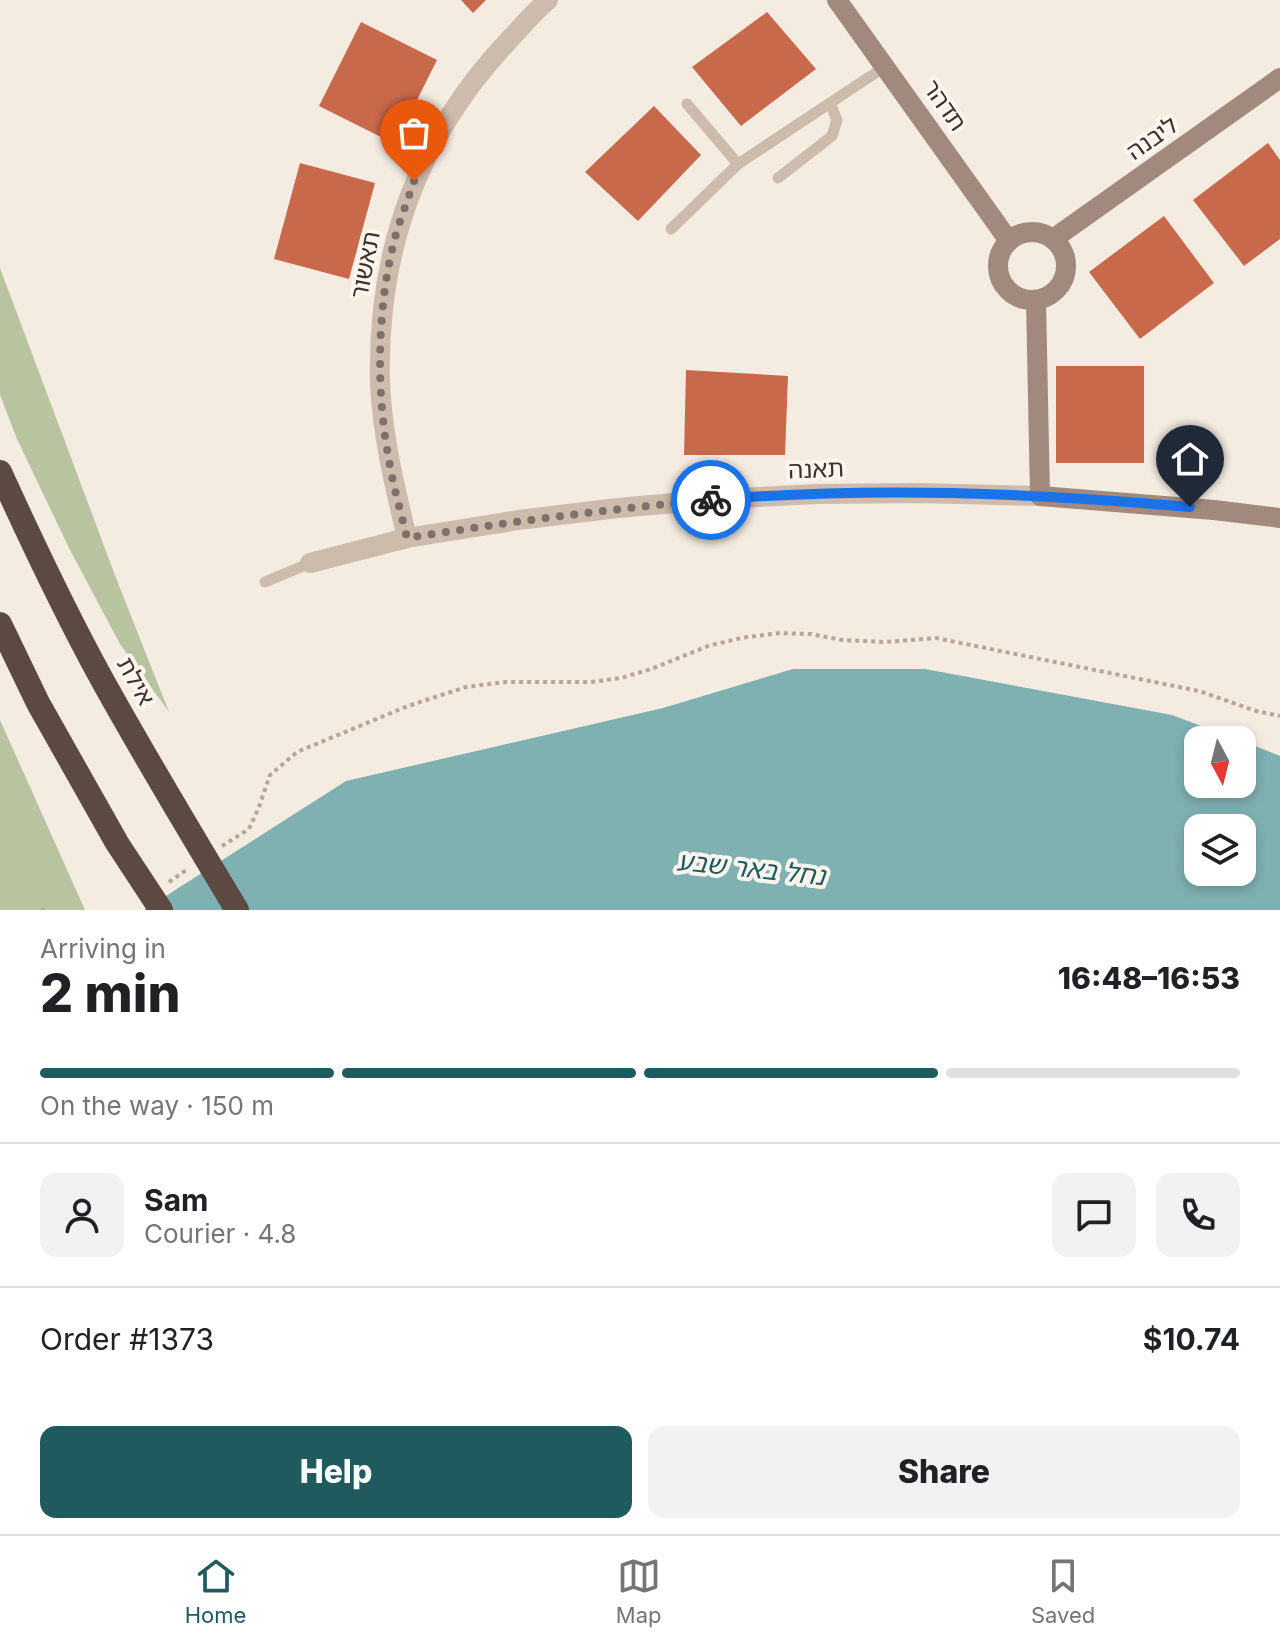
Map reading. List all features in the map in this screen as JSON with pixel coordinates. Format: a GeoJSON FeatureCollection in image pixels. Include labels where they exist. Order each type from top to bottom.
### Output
{"type":"FeatureCollection","features":[{"type":"Feature","properties":{"kind":"highway","name":"אילת"},"geometry":{"type":"LineString","coordinates":[[0,472],[43,565],[98,671],[176,810],[237,910]]}},
{"type":"Feature","properties":{"kind":"highway"},"geometry":{"type":"LineString","coordinates":[[0,624],[38,703],[117,843],[162,898]]}},
{"type":"Feature","properties":{"kind":"street","name":"תאשור"},"geometry":{"type":"LineString","coordinates":[[407,538],[388,458],[380,384],[382,313],[393,246],[414,181],[446,121],[487,62],[548,0]]}},
{"type":"Feature","properties":{"kind":"street","name":"תדהר"},"geometry":{"type":"LineString","coordinates":[[837,0],[1009,241]]}},
{"type":"Feature","properties":{"kind":"street","name":"ליבנה"},"geometry":{"type":"LineString","coordinates":[[1053,239],[1279,81]]}},
{"type":"Feature","properties":{"kind":"street"},"geometry":{"type":"LineString","coordinates":[[1033,232],[1053,239],[1066,262],[1062,283],[1047,297],[1025,300],[1015,297],[1001,281],[998,271],[1002,250],[1022,233],[1033,232]]}},
{"type":"Feature","properties":{"kind":"street"},"geometry":{"type":"LineString","coordinates":[[1036,300],[1040,496]]}},
{"type":"Feature","properties":{"kind":"street","name":"תאנה"},"geometry":{"type":"LineString","coordinates":[[310,563],[407,538],[547,517],[719,499],[818,494],[1040,496],[1200,508],[1280,518]]}},
{"type":"Feature","properties":{"kind":"lane"},"geometry":{"type":"LineString","coordinates":[[671,229],[738,164],[886,66]]}},
{"type":"Feature","properties":{"kind":"lane"},"geometry":{"type":"LineString","coordinates":[[778,178],[832,136],[837,120],[830,103]]}},
{"type":"Feature","properties":{"kind":"lane"},"geometry":{"type":"LineString","coordinates":[[687,104],[738,164]]}},
{"type":"Feature","properties":{"kind":"lane"},"geometry":{"type":"LineString","coordinates":[[265,582],[310,563]]}},
{"type":"Feature","properties":{"kind":"path"},"geometry":{"type":"LineString","coordinates":[[212,853],[249,829],[270,775],[297,752],[408,706],[466,687],[506,682],[560,683],[621,678],[708,646],[741,638],[780,633],[870,641],[936,638],[1199,691],[1280,716]]}},
{"type":"Feature","properties":{"kind":"path"},"geometry":{"type":"LineString","coordinates":[[162,898],[188,869]]}},
{"type":"Feature","properties":{"kind":"green space"},"geometry":{"type":"Polygon","coordinates":[[[0,268],[169,712],[120,644],[69,548],[17,439],[0,395],[0,268]]]}},
{"type":"Feature","properties":{"kind":"green space"},"geometry":{"type":"Polygon","coordinates":[[[0,720],[85,910],[0,910],[0,720]]]}},
{"type":"Feature","properties":{"kind":"water","name":"נחל באר שבע"},"geometry":{"type":"Polygon","coordinates":[[[793,669],[925,669],[1172,715],[1201,726],[1184,726],[1184,798],[1256,798],[1256,747],[1280,756],[1280,910],[144,910],[346,781],[663,708],[793,669]]]}},
{"type":"Feature","properties":{"kind":"building"},"geometry":{"type":"Polygon","coordinates":[[[461,0],[486,0],[473,13],[461,0]]]}},
{"type":"Feature","properties":{"kind":"building"},"geometry":{"type":"Polygon","coordinates":[[[767,12],[816,69],[741,126],[692,67],[767,12]]]}},
{"type":"Feature","properties":{"kind":"building"},"geometry":{"type":"Polygon","coordinates":[[[361,22],[437,60],[395,144],[319,106],[361,22]]]}},
{"type":"Feature","properties":{"kind":"building"},"geometry":{"type":"Polygon","coordinates":[[[654,106],[701,155],[638,221],[585,172],[654,106]]]}},
{"type":"Feature","properties":{"kind":"building"},"geometry":{"type":"Polygon","coordinates":[[[1268,143],[1280,160],[1280,239],[1244,266],[1193,200],[1268,143]]]}},
{"type":"Feature","properties":{"kind":"building"},"geometry":{"type":"Polygon","coordinates":[[[300,163],[375,183],[349,279],[274,259],[300,163]]]}},
{"type":"Feature","properties":{"kind":"building"},"geometry":{"type":"Polygon","coordinates":[[[1164,216],[1214,283],[1140,339],[1089,272],[1164,216]]]}},
{"type":"Feature","properties":{"kind":"building"},"geometry":{"type":"Polygon","coordinates":[[[1056,366],[1144,366],[1144,463],[1056,463],[1056,366]]]}},
{"type":"Feature","properties":{"kind":"building"},"geometry":{"type":"Polygon","coordinates":[[[686,370],[788,376],[785,455],[684,455],[686,370]]]}},
{"type":"Feature","properties":{"kind":"way so far"},"geometry":{"type":"LineString","coordinates":[[414,181],[393,246],[382,313],[380,384],[388,458],[407,538],[518,520],[711,500]]}},
{"type":"Feature","properties":{"kind":"route"},"geometry":{"type":"LineString","coordinates":[[711,500],[918,493],[1040,496],[1190,507]]}}]}
